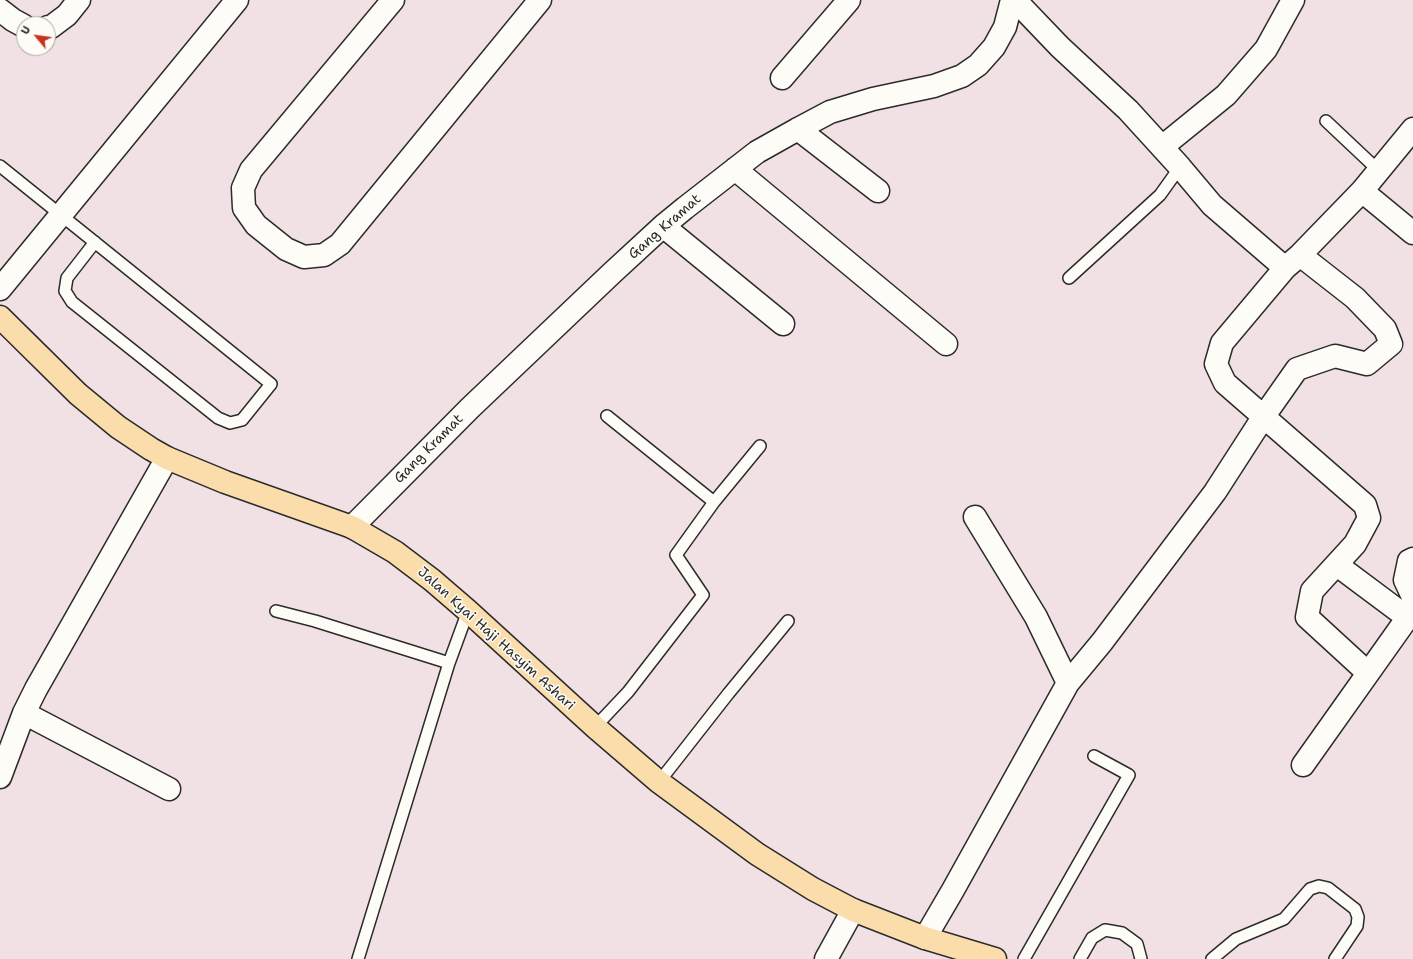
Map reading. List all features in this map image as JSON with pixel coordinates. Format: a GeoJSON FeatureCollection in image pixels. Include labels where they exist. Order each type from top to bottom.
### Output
{"type":"FeatureCollection","features":[{"type":"Feature","properties":{"kind":"main road","name":"Jalan Kyai Haji Hasyim Ashari"},"geometry":{"type":"LineString","coordinates":[[0,317],[78,394],[118,427],[167,458],[225,482],[352,527],[395,552],[432,580],[468,611],[595,728],[660,782],[757,854],[814,889],[853,910],[925,938],[995,959]]}},
{"type":"Feature","properties":{"kind":"street"},"geometry":{"type":"LineString","coordinates":[[56,23],[67,15],[80,0]]}},
{"type":"Feature","properties":{"kind":"street"},"geometry":{"type":"LineString","coordinates":[[0,289],[237,0]]}},
{"type":"Feature","properties":{"kind":"street"},"geometry":{"type":"LineString","coordinates":[[393,0],[251,170],[243,188],[244,208],[256,225],[286,249],[304,257],[324,255],[340,244],[540,0]]}},
{"type":"Feature","properties":{"kind":"street"},"geometry":{"type":"LineString","coordinates":[[782,78],[849,0]]}},
{"type":"Feature","properties":{"kind":"street","name":"Gang Kramat"},"geometry":{"type":"LineString","coordinates":[[352,527],[470,408],[663,226],[757,152],[830,112],[873,99],[934,86],[962,76],[978,65],[994,47],[1005,27],[1012,0]]}},
{"type":"Feature","properties":{"kind":"street"},"geometry":{"type":"LineString","coordinates":[[925,938],[1068,682],[1102,642],[1215,492],[1264,416],[1297,369],[1335,356],[1367,364],[1391,344],[1385,329],[1355,298],[1293,261],[1212,205],[1128,110],[1060,47],[1015,0]]}},
{"type":"Feature","properties":{"kind":"street"},"geometry":{"type":"LineString","coordinates":[[1162,147],[1226,95],[1266,49],[1293,0]]}},
{"type":"Feature","properties":{"kind":"street"},"geometry":{"type":"LineString","coordinates":[[0,10],[16,22]]}},
{"type":"Feature","properties":{"kind":"street"},"geometry":{"type":"LineString","coordinates":[[798,129],[878,191]]}},
{"type":"Feature","properties":{"kind":"street"},"geometry":{"type":"LineString","coordinates":[[1368,673],[1307,617],[1312,591],[1355,544],[1369,518],[1365,505],[1225,383],[1216,364],[1222,344],[1293,261],[1362,190],[1413,129]]}},
{"type":"Feature","properties":{"kind":"street"},"geometry":{"type":"LineString","coordinates":[[735,169],[946,344]]}},
{"type":"Feature","properties":{"kind":"street"},"geometry":{"type":"LineString","coordinates":[[1362,190],[1413,234]]}},
{"type":"Feature","properties":{"kind":"street"},"geometry":{"type":"LineString","coordinates":[[663,226],[783,324]]}},
{"type":"Feature","properties":{"kind":"street"},"geometry":{"type":"LineString","coordinates":[[0,777],[24,713],[167,458]]}},
{"type":"Feature","properties":{"kind":"street"},"geometry":{"type":"LineString","coordinates":[[975,517],[1036,617],[1068,682]]}},
{"type":"Feature","properties":{"kind":"street"},"geometry":{"type":"LineString","coordinates":[[1303,765],[1368,673],[1411,608],[1405,580],[1409,562],[1413,559]]}},
{"type":"Feature","properties":{"kind":"street"},"geometry":{"type":"LineString","coordinates":[[1337,565],[1411,608]]}},
{"type":"Feature","properties":{"kind":"street"},"geometry":{"type":"LineString","coordinates":[[24,713],[169,789]]}},
{"type":"Feature","properties":{"kind":"street"},"geometry":{"type":"LineString","coordinates":[[826,959],[853,910]]}},
{"type":"Feature","properties":{"kind":"lane"},"geometry":{"type":"LineString","coordinates":[[1326,121],[1378,170]]}},
{"type":"Feature","properties":{"kind":"lane"},"geometry":{"type":"LineString","coordinates":[[0,166],[95,242],[271,384],[242,420],[230,423],[218,418],[72,302],[65,291],[67,278],[95,242]]}},
{"type":"Feature","properties":{"kind":"lane"},"geometry":{"type":"LineString","coordinates":[[1069,278],[1160,195],[1180,167]]}},
{"type":"Feature","properties":{"kind":"lane"},"geometry":{"type":"LineString","coordinates":[[607,416],[714,502]]}},
{"type":"Feature","properties":{"kind":"lane"},"geometry":{"type":"LineString","coordinates":[[595,728],[628,692],[703,595],[676,555],[714,502],[760,446]]}},
{"type":"Feature","properties":{"kind":"lane"},"geometry":{"type":"LineString","coordinates":[[276,611],[315,621],[449,663]]}},
{"type":"Feature","properties":{"kind":"lane"},"geometry":{"type":"LineString","coordinates":[[358,959],[449,663],[468,611]]}},
{"type":"Feature","properties":{"kind":"lane"},"geometry":{"type":"LineString","coordinates":[[660,782],[728,694],[788,621]]}},
{"type":"Feature","properties":{"kind":"lane"},"geometry":{"type":"LineString","coordinates":[[1024,959],[1129,775],[1094,756]]}},
{"type":"Feature","properties":{"kind":"lane"},"geometry":{"type":"LineString","coordinates":[[1212,959],[1236,939],[1284,919],[1310,889],[1319,886],[1328,888],[1356,909],[1358,917],[1357,926],[1335,959]]}},
{"type":"Feature","properties":{"kind":"lane"},"geometry":{"type":"LineString","coordinates":[[1080,959],[1092,938],[1105,930],[1122,933],[1137,944],[1141,959]]}}]}
